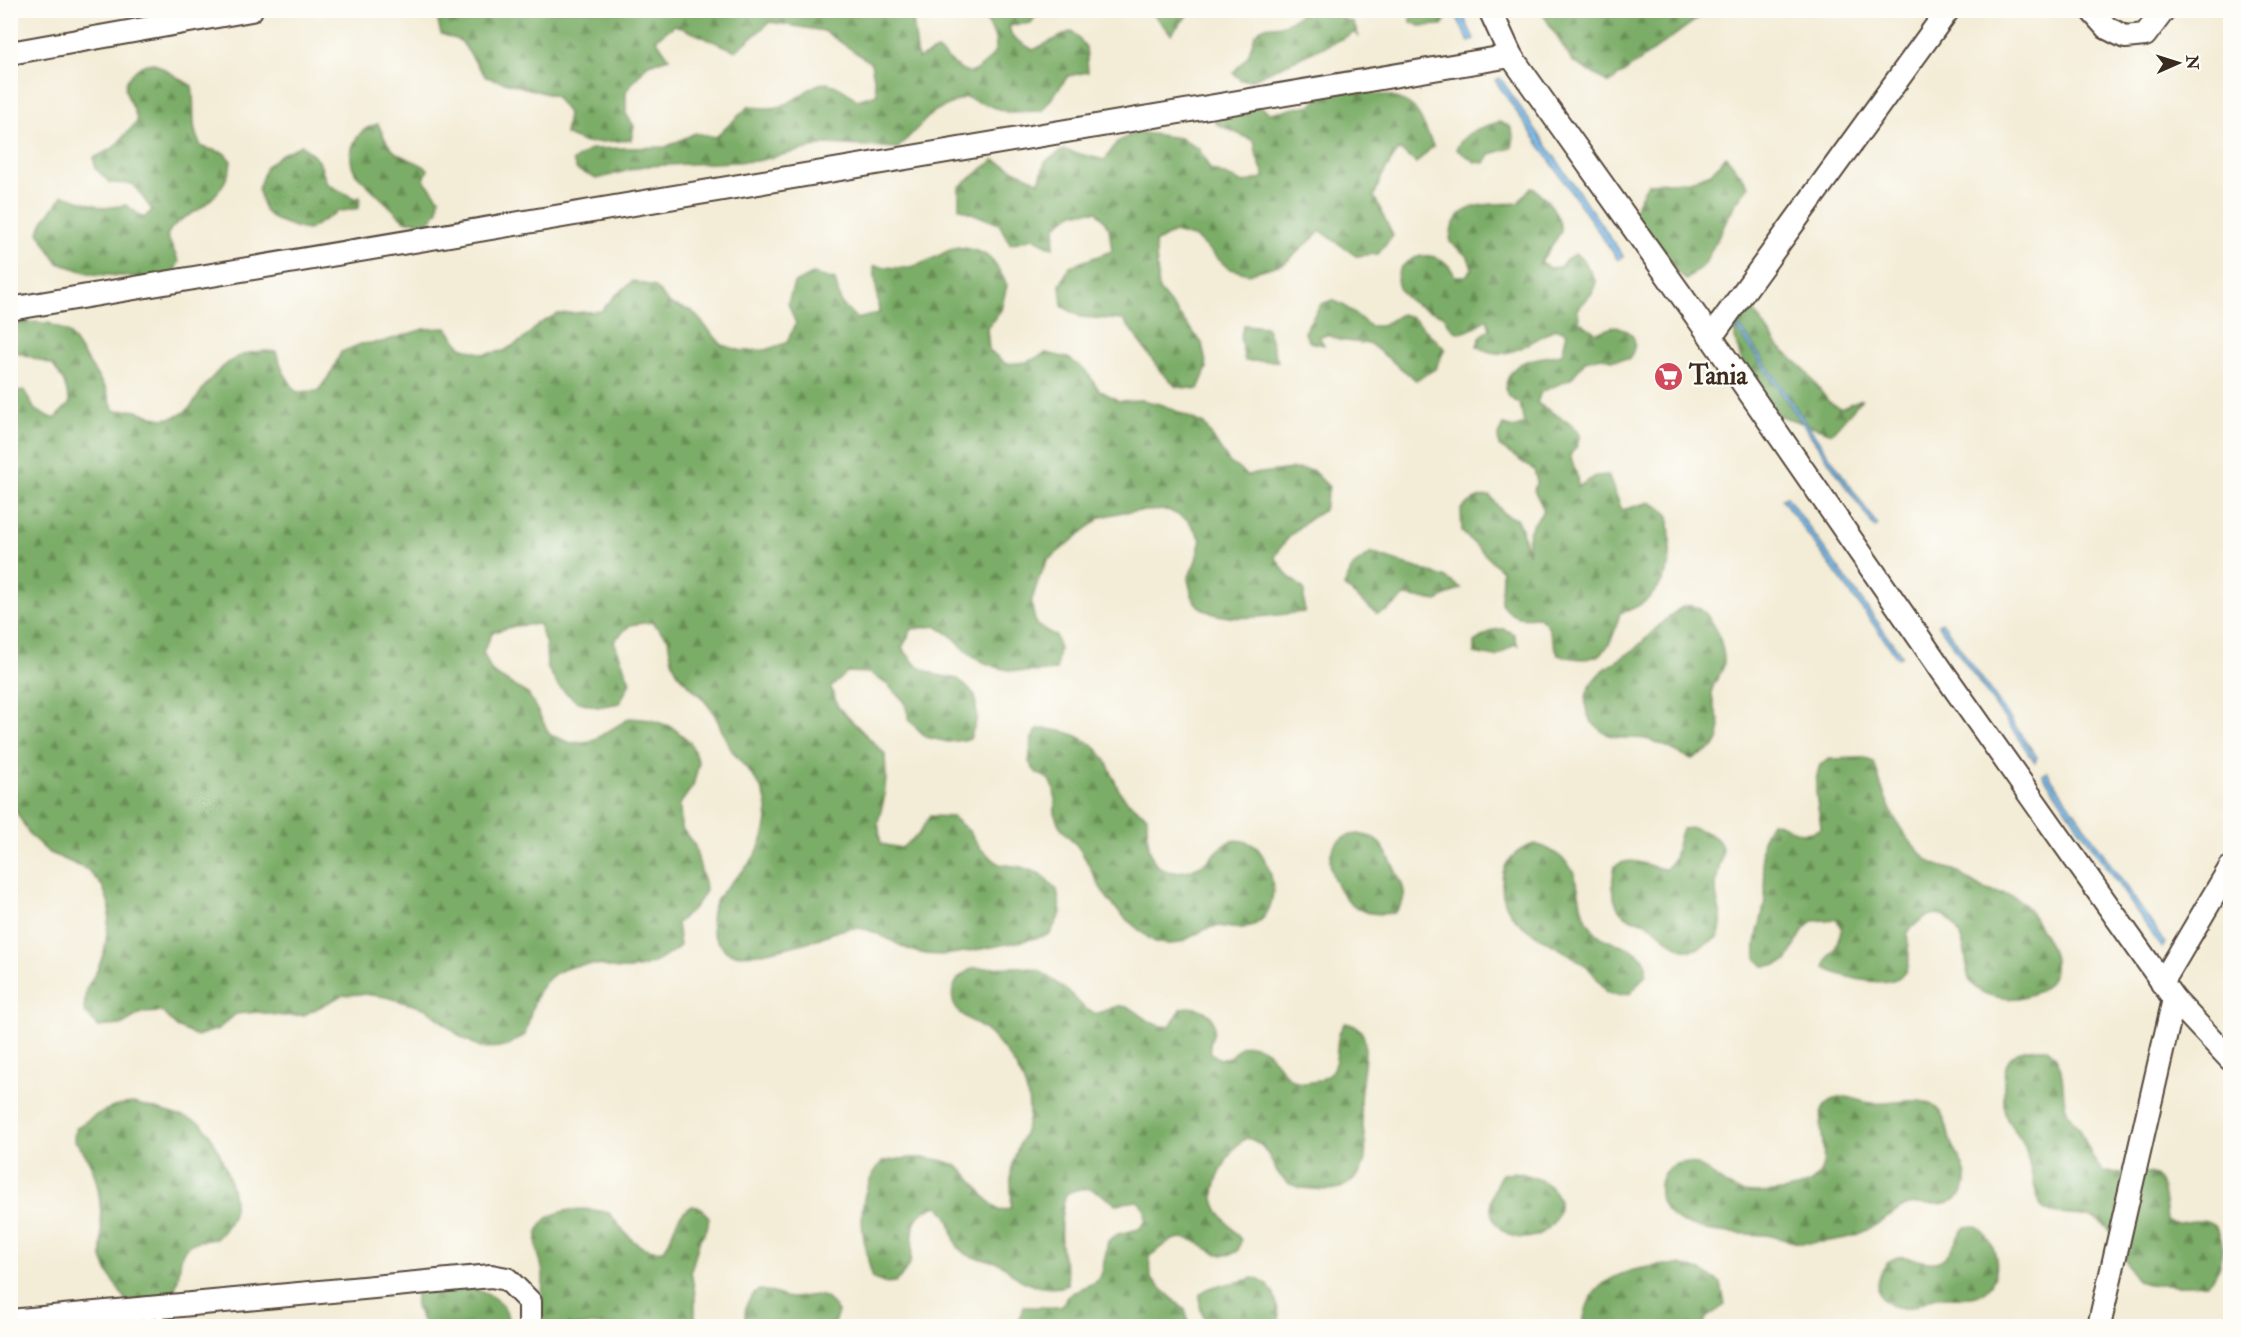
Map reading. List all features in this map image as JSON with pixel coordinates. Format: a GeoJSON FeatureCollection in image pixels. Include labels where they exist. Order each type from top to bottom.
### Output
{"type":"FeatureCollection","features":[{"type":"Feature","properties":{"kind":"street"},"geometry":{"type":"LineString","coordinates":[[10,53],[252,10]]}},
{"type":"Feature","properties":{"kind":"street"},"geometry":{"type":"LineString","coordinates":[[1490,10],[1511,56],[1712,337],[1945,675],[2168,991],[2230,1059]]}},
{"type":"Feature","properties":{"kind":"street"},"geometry":{"type":"LineString","coordinates":[[1712,337],[1948,10]]}},
{"type":"Feature","properties":{"kind":"street"},"geometry":{"type":"LineString","coordinates":[[2091,10],[2107,28],[2125,37],[2145,35],[2164,10]]}},
{"type":"Feature","properties":{"kind":"street"},"geometry":{"type":"LineString","coordinates":[[10,309],[1511,56]]}},
{"type":"Feature","properties":{"kind":"street"},"geometry":{"type":"LineString","coordinates":[[2099,1326],[2168,991],[2230,868]]}},
{"type":"Feature","properties":{"kind":"street"},"geometry":{"type":"LineString","coordinates":[[10,1321],[491,1276],[507,1279],[530,1302],[530,1326]]}},
{"type":"Feature","properties":{"kind":"green space"},"geometry":{"type":"Polygon","coordinates":[[[435,10],[912,11],[918,59],[937,50],[961,70],[971,73],[990,59],[996,45],[992,30],[981,11],[1039,11],[1031,23],[1009,26],[1012,37],[1033,50],[1072,31],[1086,47],[1088,72],[1068,76],[1042,111],[1007,112],[965,97],[933,112],[898,148],[827,144],[757,161],[644,166],[597,179],[577,170],[573,161],[591,149],[666,147],[695,133],[716,137],[748,107],[777,107],[824,83],[843,90],[857,100],[877,94],[871,63],[824,31],[770,22],[736,51],[675,25],[656,39],[669,58],[648,64],[626,91],[626,114],[634,126],[631,140],[585,143],[565,134],[568,113],[555,96],[486,77],[461,41],[441,34],[435,10]]]}},
{"type":"Feature","properties":{"kind":"green space"},"geometry":{"type":"Polygon","coordinates":[[[1150,11],[1189,11],[1171,34],[1150,11]]]}},
{"type":"Feature","properties":{"kind":"green space"},"geometry":{"type":"Polygon","coordinates":[[[1305,11],[1339,11],[1343,19],[1353,22],[1359,37],[1356,32],[1251,80],[1241,80],[1233,73],[1248,56],[1255,35],[1263,27],[1284,25],[1305,11]]]}},
{"type":"Feature","properties":{"kind":"green space"},"geometry":{"type":"Polygon","coordinates":[[[1410,11],[1445,11],[1446,16],[1442,25],[1420,26],[1411,22],[1410,11]]]}},
{"type":"Feature","properties":{"kind":"green space"},"geometry":{"type":"Polygon","coordinates":[[[1541,11],[1708,11],[1609,83],[1572,61],[1541,11]]]}},
{"type":"Feature","properties":{"kind":"green space"},"geometry":{"type":"Polygon","coordinates":[[[154,63],[192,86],[194,125],[198,140],[202,147],[224,153],[231,161],[228,176],[210,201],[180,221],[170,231],[167,236],[179,262],[173,273],[162,279],[92,274],[58,263],[39,233],[46,217],[63,195],[104,208],[126,205],[144,218],[152,210],[133,184],[110,183],[95,168],[94,158],[113,148],[137,122],[125,86],[127,80],[137,69],[154,63]]]}},
{"type":"Feature","properties":{"kind":"green space"},"geometry":{"type":"Polygon","coordinates":[[[1327,91],[1385,95],[1407,102],[1417,112],[1433,146],[1416,163],[1399,149],[1382,176],[1374,196],[1393,236],[1378,254],[1356,256],[1321,231],[1285,263],[1248,274],[1228,268],[1196,238],[1174,232],[1155,243],[1159,290],[1202,343],[1207,368],[1198,389],[1177,387],[1161,372],[1124,320],[1081,317],[1062,306],[1060,285],[1070,266],[1112,251],[1109,228],[1097,211],[1074,212],[1056,226],[1053,248],[1033,238],[1010,244],[999,224],[959,208],[959,187],[994,160],[1039,182],[1045,162],[1063,150],[1105,160],[1117,142],[1136,132],[1180,138],[1199,149],[1210,169],[1244,183],[1265,177],[1257,157],[1254,141],[1215,123],[1230,106],[1251,101],[1270,113],[1311,105],[1327,91]]]}},
{"type":"Feature","properties":{"kind":"green space"},"geometry":{"type":"Polygon","coordinates":[[[1499,122],[1510,126],[1514,137],[1512,148],[1490,154],[1485,163],[1475,162],[1456,149],[1469,134],[1499,122]]]}},
{"type":"Feature","properties":{"kind":"green space"},"geometry":{"type":"Polygon","coordinates":[[[378,124],[394,150],[428,169],[424,180],[439,198],[438,210],[429,222],[405,221],[356,174],[351,158],[354,143],[363,131],[378,124]]]}},
{"type":"Feature","properties":{"kind":"green space"},"geometry":{"type":"Polygon","coordinates":[[[302,145],[319,161],[327,184],[356,199],[360,197],[359,208],[337,212],[308,230],[274,219],[265,211],[258,189],[266,167],[282,154],[302,145]]]}},
{"type":"Feature","properties":{"kind":"green space"},"geometry":{"type":"Polygon","coordinates":[[[1726,156],[1749,186],[1735,204],[1704,265],[1686,280],[1628,221],[1648,183],[1690,181],[1711,173],[1726,156]]]}},
{"type":"Feature","properties":{"kind":"green space"},"geometry":{"type":"Polygon","coordinates":[[[1531,187],[1552,206],[1561,232],[1541,261],[1549,268],[1560,267],[1566,259],[1576,254],[1585,262],[1596,282],[1592,293],[1578,309],[1579,321],[1596,333],[1616,326],[1628,332],[1635,342],[1629,359],[1612,360],[1602,357],[1585,361],[1571,379],[1541,392],[1537,403],[1574,426],[1580,435],[1577,446],[1570,455],[1578,487],[1596,476],[1608,475],[1622,510],[1650,502],[1669,516],[1670,559],[1662,581],[1645,601],[1620,613],[1607,647],[1594,657],[1585,659],[1558,655],[1547,624],[1539,617],[1517,617],[1506,609],[1501,603],[1502,571],[1462,532],[1461,509],[1474,499],[1490,496],[1504,514],[1516,518],[1528,554],[1530,530],[1544,510],[1534,490],[1537,481],[1534,470],[1499,446],[1498,435],[1503,425],[1514,428],[1524,424],[1520,404],[1510,398],[1505,389],[1512,371],[1518,365],[1533,359],[1562,354],[1567,333],[1556,328],[1517,349],[1498,353],[1487,351],[1477,346],[1481,336],[1490,329],[1487,319],[1468,331],[1457,332],[1448,324],[1443,315],[1414,303],[1400,290],[1397,277],[1403,266],[1415,258],[1429,256],[1444,261],[1455,276],[1466,276],[1472,268],[1468,257],[1450,242],[1452,228],[1457,218],[1464,212],[1483,205],[1518,203],[1531,187]]]}},
{"type":"Feature","properties":{"kind":"green space"},"geometry":{"type":"Polygon","coordinates":[[[957,247],[983,253],[998,268],[1007,285],[1001,310],[987,328],[989,350],[1006,364],[1027,362],[1046,353],[1068,358],[1086,371],[1099,390],[1119,401],[1142,400],[1163,405],[1204,424],[1229,462],[1247,475],[1291,469],[1312,470],[1329,487],[1324,510],[1296,530],[1275,557],[1287,575],[1304,589],[1304,612],[1246,618],[1216,615],[1204,610],[1195,602],[1188,579],[1201,539],[1188,520],[1168,510],[1123,512],[1101,517],[1047,561],[1038,581],[1031,603],[1036,625],[1056,636],[1059,649],[1056,670],[1022,672],[989,665],[965,650],[956,640],[936,626],[912,629],[902,648],[917,666],[936,675],[958,679],[975,695],[977,718],[970,739],[948,742],[926,737],[910,721],[904,701],[889,686],[870,673],[848,672],[831,687],[838,707],[885,754],[884,799],[878,822],[881,844],[901,848],[918,835],[930,816],[952,817],[969,831],[981,849],[999,864],[1021,867],[1041,874],[1057,890],[1061,913],[1050,934],[964,952],[935,955],[916,952],[866,929],[852,928],[783,949],[757,954],[744,955],[726,951],[714,934],[711,921],[712,911],[720,894],[748,865],[757,851],[766,826],[766,801],[756,780],[731,749],[711,709],[678,673],[670,653],[668,638],[651,622],[630,625],[614,641],[630,682],[620,703],[597,707],[576,701],[558,686],[547,667],[546,645],[539,624],[515,626],[493,632],[483,652],[492,672],[529,695],[550,735],[571,743],[592,741],[630,718],[651,720],[672,727],[690,742],[699,763],[693,786],[680,804],[681,827],[695,846],[706,891],[693,909],[677,923],[680,946],[660,960],[637,968],[618,969],[599,965],[582,965],[565,969],[550,977],[539,991],[525,1035],[505,1047],[482,1048],[461,1037],[427,1009],[386,997],[364,994],[343,995],[304,1015],[283,1016],[258,1012],[236,1014],[218,1029],[197,1036],[177,1027],[162,1012],[141,1013],[121,1025],[98,1027],[84,1011],[86,989],[98,969],[105,949],[110,907],[103,887],[88,870],[48,852],[30,835],[11,803],[11,767],[15,733],[10,712],[10,392],[24,390],[35,410],[54,419],[70,403],[64,382],[53,365],[11,350],[11,317],[29,322],[49,323],[69,333],[106,389],[114,411],[135,410],[156,418],[166,419],[186,411],[212,377],[227,363],[244,354],[276,352],[284,373],[296,392],[318,391],[331,373],[341,352],[361,344],[382,342],[424,329],[447,328],[461,347],[483,354],[504,351],[524,339],[539,324],[557,314],[601,311],[633,281],[655,287],[670,304],[692,311],[722,345],[742,351],[765,350],[786,343],[796,324],[788,303],[794,283],[813,274],[835,280],[841,303],[857,319],[879,313],[874,266],[912,267],[957,247]]]}},
{"type":"Feature","properties":{"kind":"green space"},"geometry":{"type":"Polygon","coordinates":[[[1763,279],[1753,310],[1778,346],[1803,368],[1829,402],[1840,408],[1862,399],[1832,433],[1778,415],[1769,408],[1741,359],[1735,338],[1736,304],[1763,279]]]}},
{"type":"Feature","properties":{"kind":"green space"},"geometry":{"type":"Polygon","coordinates":[[[1332,300],[1343,305],[1370,326],[1382,326],[1401,314],[1412,317],[1445,349],[1435,369],[1416,380],[1370,344],[1339,340],[1329,335],[1319,336],[1324,345],[1310,342],[1304,332],[1321,304],[1332,300]]]}},
{"type":"Feature","properties":{"kind":"green space"},"geometry":{"type":"Polygon","coordinates":[[[1244,325],[1266,327],[1278,361],[1245,361],[1240,337],[1244,325]]]}},
{"type":"Feature","properties":{"kind":"green space"},"geometry":{"type":"Polygon","coordinates":[[[1371,553],[1444,577],[1461,588],[1437,601],[1405,596],[1387,611],[1377,614],[1344,586],[1353,566],[1371,553]]]}},
{"type":"Feature","properties":{"kind":"green space"},"geometry":{"type":"Polygon","coordinates":[[[1684,606],[1700,609],[1712,622],[1721,642],[1724,661],[1712,692],[1713,704],[1720,725],[1719,737],[1712,748],[1692,759],[1650,740],[1616,737],[1605,733],[1591,721],[1586,706],[1588,691],[1598,675],[1636,648],[1684,606]]]}},
{"type":"Feature","properties":{"kind":"green space"},"geometry":{"type":"Polygon","coordinates":[[[1504,629],[1514,634],[1518,646],[1515,644],[1496,657],[1474,653],[1474,642],[1493,630],[1504,629]]]}},
{"type":"Feature","properties":{"kind":"green space"},"geometry":{"type":"Polygon","coordinates":[[[1038,729],[1068,733],[1094,746],[1106,761],[1122,795],[1147,816],[1150,853],[1159,867],[1177,872],[1192,869],[1206,862],[1224,845],[1233,840],[1245,841],[1256,847],[1264,857],[1272,879],[1273,892],[1267,913],[1251,926],[1240,928],[1218,926],[1175,943],[1159,943],[1146,936],[1108,899],[1081,852],[1058,823],[1052,783],[1036,772],[1029,762],[1032,738],[1038,729]]]}},
{"type":"Feature","properties":{"kind":"green space"},"geometry":{"type":"Polygon","coordinates":[[[1863,758],[1874,762],[1882,790],[1894,816],[1917,850],[1937,865],[1957,872],[1984,889],[2010,895],[2026,907],[2045,936],[2053,955],[2053,975],[2046,986],[2019,998],[2003,998],[1979,990],[1969,979],[1965,952],[1956,928],[1944,916],[1936,914],[1927,916],[1908,932],[1908,966],[1903,975],[1894,980],[1883,982],[1857,979],[1825,968],[1842,928],[1836,919],[1813,921],[1804,929],[1787,961],[1764,966],[1756,958],[1756,942],[1765,899],[1762,843],[1765,833],[1771,822],[1801,833],[1813,832],[1821,828],[1816,789],[1820,765],[1830,759],[1863,758]]]}},
{"type":"Feature","properties":{"kind":"green space"},"geometry":{"type":"Polygon","coordinates":[[[1693,828],[1708,833],[1721,845],[1716,891],[1721,923],[1718,937],[1700,948],[1688,950],[1674,944],[1650,925],[1627,917],[1621,912],[1613,894],[1613,880],[1615,866],[1629,861],[1666,869],[1675,855],[1682,829],[1693,828]]]}},
{"type":"Feature","properties":{"kind":"green space"},"geometry":{"type":"Polygon","coordinates":[[[1359,834],[1377,840],[1400,881],[1404,898],[1394,913],[1382,914],[1361,910],[1350,903],[1335,880],[1331,867],[1331,855],[1335,845],[1344,838],[1359,834]]]}},
{"type":"Feature","properties":{"kind":"green space"},"geometry":{"type":"Polygon","coordinates":[[[1535,844],[1548,849],[1570,867],[1574,873],[1584,915],[1592,928],[1604,939],[1625,946],[1646,962],[1646,974],[1631,993],[1619,995],[1608,993],[1593,973],[1576,958],[1536,935],[1513,916],[1505,903],[1502,888],[1504,870],[1515,854],[1535,844]]]}},
{"type":"Feature","properties":{"kind":"green space"},"geometry":{"type":"Polygon","coordinates":[[[1019,967],[1040,971],[1070,993],[1085,1009],[1096,1014],[1119,1006],[1126,1006],[1155,1024],[1170,1026],[1182,1008],[1199,1009],[1208,1014],[1214,1023],[1211,1053],[1220,1059],[1230,1057],[1242,1046],[1260,1047],[1269,1053],[1285,1074],[1300,1083],[1319,1080],[1329,1074],[1335,1062],[1341,1029],[1345,1023],[1356,1027],[1365,1041],[1360,1103],[1365,1143],[1362,1170],[1354,1179],[1340,1188],[1320,1190],[1297,1187],[1279,1174],[1264,1149],[1257,1142],[1246,1138],[1238,1144],[1230,1154],[1217,1180],[1214,1199],[1220,1214],[1241,1240],[1238,1251],[1226,1255],[1216,1253],[1189,1239],[1178,1238],[1150,1257],[1151,1279],[1185,1310],[1190,1326],[1020,1326],[1019,1318],[1024,1307],[1061,1307],[1067,1297],[1075,1291],[1096,1282],[1102,1273],[1108,1241],[1118,1234],[1139,1229],[1146,1221],[1145,1210],[1138,1201],[1116,1204],[1087,1188],[1066,1194],[1063,1208],[1061,1245],[1068,1285],[1047,1288],[1033,1285],[1021,1280],[999,1263],[966,1254],[958,1247],[947,1216],[938,1206],[927,1210],[916,1221],[910,1263],[904,1274],[895,1282],[884,1283],[873,1279],[863,1234],[863,1204],[866,1189],[882,1162],[923,1158],[953,1164],[966,1174],[994,1207],[1000,1211],[1011,1208],[1012,1167],[1029,1116],[1027,1093],[1017,1069],[1002,1048],[991,1035],[965,1017],[955,1006],[953,990],[956,982],[963,974],[974,968],[1019,967]]]}},
{"type":"Feature","properties":{"kind":"green space"},"geometry":{"type":"Polygon","coordinates":[[[2046,1048],[2058,1061],[2067,1111],[2103,1172],[2152,1174],[2158,1178],[2162,1187],[2167,1221],[2206,1222],[2219,1232],[2222,1243],[2219,1264],[2213,1278],[2207,1284],[2162,1285],[2139,1281],[2131,1271],[2115,1237],[2103,1224],[2084,1216],[2054,1214],[2048,1212],[2040,1204],[2025,1147],[2005,1114],[2004,1077],[2012,1055],[2025,1049],[2046,1048]]]}},
{"type":"Feature","properties":{"kind":"green space"},"geometry":{"type":"Polygon","coordinates":[[[1846,1097],[1873,1103],[1918,1101],[1934,1106],[1944,1117],[1952,1147],[1965,1172],[1966,1183],[1962,1193],[1950,1202],[1906,1206],[1851,1237],[1806,1243],[1770,1236],[1705,1230],[1683,1223],[1673,1217],[1664,1207],[1660,1198],[1661,1179],[1668,1169],[1681,1163],[1698,1166],[1730,1188],[1745,1192],[1797,1188],[1814,1180],[1822,1167],[1824,1153],[1822,1110],[1829,1101],[1846,1097]]]}},
{"type":"Feature","properties":{"kind":"green space"},"geometry":{"type":"Polygon","coordinates":[[[133,1103],[200,1123],[212,1139],[223,1162],[231,1187],[234,1207],[228,1224],[216,1239],[195,1242],[186,1247],[172,1294],[158,1303],[132,1307],[115,1284],[102,1258],[101,1211],[96,1181],[91,1166],[74,1140],[75,1129],[88,1120],[102,1112],[133,1103]]]}},
{"type":"Feature","properties":{"kind":"green space"},"geometry":{"type":"Polygon","coordinates":[[[1513,1172],[1539,1180],[1554,1191],[1559,1204],[1556,1217],[1548,1229],[1535,1236],[1520,1238],[1505,1232],[1498,1226],[1491,1213],[1492,1195],[1496,1184],[1502,1174],[1513,1172]]]}},
{"type":"Feature","properties":{"kind":"green space"},"geometry":{"type":"Polygon","coordinates":[[[692,1206],[702,1208],[709,1218],[691,1271],[695,1294],[695,1317],[698,1326],[672,1326],[665,1322],[652,1326],[592,1324],[537,1326],[543,1276],[537,1248],[537,1234],[542,1224],[550,1217],[572,1210],[609,1213],[626,1234],[639,1245],[654,1250],[664,1250],[681,1215],[692,1206]]]}},
{"type":"Feature","properties":{"kind":"green space"},"geometry":{"type":"Polygon","coordinates":[[[1976,1226],[1990,1241],[1996,1260],[1993,1280],[1988,1288],[1979,1295],[1933,1298],[1907,1308],[1890,1305],[1880,1295],[1878,1288],[1881,1273],[1893,1259],[1907,1257],[1922,1261],[1938,1261],[1947,1255],[1965,1227],[1976,1226]]]}},
{"type":"Feature","properties":{"kind":"green space"},"geometry":{"type":"Polygon","coordinates":[[[1680,1265],[1701,1271],[1721,1283],[1725,1305],[1706,1318],[1703,1326],[1582,1326],[1590,1299],[1596,1291],[1613,1278],[1647,1267],[1680,1265]]]}},
{"type":"Feature","properties":{"kind":"green space"},"geometry":{"type":"Polygon","coordinates":[[[1253,1278],[1272,1290],[1281,1326],[1211,1326],[1201,1312],[1200,1294],[1212,1287],[1253,1278]]]}},
{"type":"Feature","properties":{"kind":"green space"},"geometry":{"type":"Polygon","coordinates":[[[459,1285],[493,1297],[504,1308],[509,1326],[425,1326],[416,1305],[417,1290],[459,1285]]]}},
{"type":"Feature","properties":{"kind":"green space"},"geometry":{"type":"Polygon","coordinates":[[[759,1290],[788,1298],[822,1296],[838,1312],[834,1323],[821,1326],[753,1326],[745,1318],[746,1309],[752,1296],[759,1290]]]}},
{"type":"Feature","properties":{"kind":"water"},"geometry":{"type":"Polygon","coordinates":[[[1454,11],[1461,11],[1474,39],[1469,42],[1454,11]]]}},
{"type":"Feature","properties":{"kind":"water"},"geometry":{"type":"Polygon","coordinates":[[[1500,78],[1623,256],[1618,260],[1495,80],[1500,78]]]}},
{"type":"Feature","properties":{"kind":"water"},"geometry":{"type":"Polygon","coordinates":[[[1740,327],[1878,526],[1875,528],[1737,329],[1740,327]]]}},
{"type":"Feature","properties":{"kind":"water"},"geometry":{"type":"Polygon","coordinates":[[[1787,497],[1902,656],[1898,658],[1782,499],[1787,497]]]}},
{"type":"Feature","properties":{"kind":"water"},"geometry":{"type":"Polygon","coordinates":[[[1942,622],[2037,757],[2035,762],[1938,624],[1942,622]]]}},
{"type":"Feature","properties":{"kind":"water"},"geometry":{"type":"Polygon","coordinates":[[[2047,772],[2165,943],[2162,948],[2043,775],[2047,772]]]}},
{"type":"Feature","properties":{"kind":"place","name":"Tania"},"geometry":{"type":"Point","coordinates":[1668,376]}}]}
